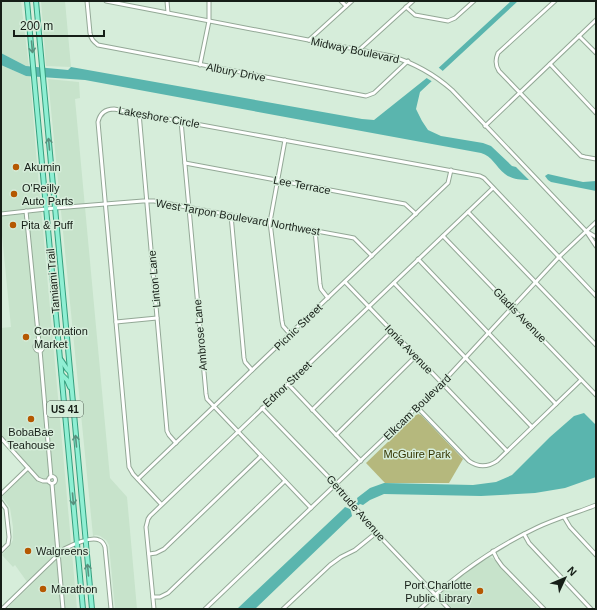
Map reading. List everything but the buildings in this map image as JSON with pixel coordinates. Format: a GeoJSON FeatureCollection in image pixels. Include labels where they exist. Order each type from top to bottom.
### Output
{"type":"FeatureCollection","features":[{"type":"Feature","properties":{"kind":"main road","name":"Tamiami Trail"},"geometry":{"type":"LineString","coordinates":[[27,1],[83,609]]}},
{"type":"Feature","properties":{"kind":"main road","name":"Tamiami Trail"},"geometry":{"type":"LineString","coordinates":[[36,1],[92,609]]}},
{"type":"Feature","properties":{"kind":"main road"},"geometry":{"type":"LineString","coordinates":[[60,358],[70,372]]}},
{"type":"Feature","properties":{"kind":"main road"},"geometry":{"type":"LineString","coordinates":[[62,375],[72,389]]}},
{"type":"Feature","properties":{"kind":"street","name":"Albury Drive"},"geometry":{"type":"LineString","coordinates":[[87,1],[91,38],[98,45],[200,65],[366,96],[374,93],[408,62]]}},
{"type":"Feature","properties":{"kind":"street","name":"Midway Boulevard"},"geometry":{"type":"LineString","coordinates":[[106,1],[391,56],[429,72],[452,90],[586,231],[596,246]]}},
{"type":"Feature","properties":{"kind":"street"},"geometry":{"type":"LineString","coordinates":[[168,1],[168,13]]}},
{"type":"Feature","properties":{"kind":"street"},"geometry":{"type":"LineString","coordinates":[[200,65],[209,21],[209,1]]}},
{"type":"Feature","properties":{"kind":"street"},"geometry":{"type":"LineString","coordinates":[[341,1],[346,6]]}},
{"type":"Feature","properties":{"kind":"street"},"geometry":{"type":"LineString","coordinates":[[309,40],[352,1]]}},
{"type":"Feature","properties":{"kind":"street"},"geometry":{"type":"LineString","coordinates":[[359,50],[413,1]]}},
{"type":"Feature","properties":{"kind":"street"},"geometry":{"type":"LineString","coordinates":[[406,7],[415,15],[448,21],[456,18],[474,1]]}},
{"type":"Feature","properties":{"kind":"street"},"geometry":{"type":"LineString","coordinates":[[555,1],[498,54],[495,62],[498,70],[581,156],[596,159]]}},
{"type":"Feature","properties":{"kind":"street"},"geometry":{"type":"LineString","coordinates":[[485,126],[596,20]]}},
{"type":"Feature","properties":{"kind":"street"},"geometry":{"type":"LineString","coordinates":[[579,36],[596,53]]}},
{"type":"Feature","properties":{"kind":"street"},"geometry":{"type":"LineString","coordinates":[[550,64],[596,113]]}},
{"type":"Feature","properties":{"kind":"street","name":"Lakeshore Circle"},"geometry":{"type":"LineString","coordinates":[[161,504],[129,467],[98,122],[101,113],[105,110],[109,109],[138,113],[480,176],[596,296]]}},
{"type":"Feature","properties":{"kind":"street","name":"Linton Lane"},"geometry":{"type":"LineString","coordinates":[[138,113],[168,431],[169,435],[176,443]]}},
{"type":"Feature","properties":{"kind":"street","name":"Ambrose Lane"},"geometry":{"type":"LineString","coordinates":[[181,121],[207,399],[311,508]]}},
{"type":"Feature","properties":{"kind":"street"},"geometry":{"type":"LineString","coordinates":[[285,140],[270,222],[282,322],[283,326],[290,334]]}},
{"type":"Feature","properties":{"kind":"street","name":"Lee Terrace"},"geometry":{"type":"LineString","coordinates":[[185,163],[405,204],[416,214]]}},
{"type":"Feature","properties":{"kind":"street","name":"Picnic Street"},"geometry":{"type":"LineString","coordinates":[[138,479],[448,183],[451,170]]}},
{"type":"Feature","properties":{"kind":"street","name":"Ednor Street"},"geometry":{"type":"LineString","coordinates":[[154,609],[147,523],[150,516],[493,188]]}},
{"type":"Feature","properties":{"kind":"street","name":"West Tarpon Boulevard Northwest"},"geometry":{"type":"LineString","coordinates":[[1,214],[105,204],[146,201],[158,202],[354,238],[372,256]]}},
{"type":"Feature","properties":{"kind":"street","name":"Tamiami Trail"},"geometry":{"type":"LineString","coordinates":[[26,211],[39,343],[43,346],[40,350],[51,477]]}},
{"type":"Feature","properties":{"kind":"street"},"geometry":{"type":"LineString","coordinates":[[468,212],[596,345]]}},
{"type":"Feature","properties":{"kind":"street"},"geometry":{"type":"LineString","coordinates":[[231,215],[244,358],[245,362],[252,370]]}},
{"type":"Feature","properties":{"kind":"street","name":"Elkcam Boulevard"},"geometry":{"type":"LineString","coordinates":[[205,609],[442,383],[559,257],[596,222]]}},
{"type":"Feature","properties":{"kind":"street"},"geometry":{"type":"LineString","coordinates":[[315,230],[320,284],[321,289],[328,298]]}},
{"type":"Feature","properties":{"kind":"street","name":"Midway Boulevard"},"geometry":{"type":"LineString","coordinates":[[586,231],[596,237]]}},
{"type":"Feature","properties":{"kind":"street","name":"Gladis Avenue"},"geometry":{"type":"LineString","coordinates":[[443,236],[596,395]]}},
{"type":"Feature","properties":{"kind":"street"},"geometry":{"type":"LineString","coordinates":[[418,259],[556,404]]}},
{"type":"Feature","properties":{"kind":"street","name":"Ionia Avenue"},"geometry":{"type":"LineString","coordinates":[[345,282],[507,451]]}},
{"type":"Feature","properties":{"kind":"street"},"geometry":{"type":"LineString","coordinates":[[394,283],[532,427]]}},
{"type":"Feature","properties":{"kind":"street"},"geometry":{"type":"LineString","coordinates":[[116,322],[157,318]]}},
{"type":"Feature","properties":{"kind":"street"},"geometry":{"type":"LineString","coordinates":[[312,410],[392,332]]}},
{"type":"Feature","properties":{"kind":"street"},"geometry":{"type":"LineString","coordinates":[[336,435],[416,356]]}},
{"type":"Feature","properties":{"kind":"street"},"geometry":{"type":"LineString","coordinates":[[417,407],[469,462],[477,466],[488,466],[494,463],[507,451],[581,380]]}},
{"type":"Feature","properties":{"kind":"street"},"geometry":{"type":"LineString","coordinates":[[288,384],[361,461]]}},
{"type":"Feature","properties":{"kind":"street","name":"Gertrude Avenue"},"geometry":{"type":"LineString","coordinates":[[262,408],[336,484],[376,533],[449,609]]}},
{"type":"Feature","properties":{"kind":"street"},"geometry":{"type":"LineString","coordinates":[[1,438],[38,479],[48,481],[52,484]]}},
{"type":"Feature","properties":{"kind":"street"},"geometry":{"type":"LineString","coordinates":[[149,554],[164,550],[261,456]]}},
{"type":"Feature","properties":{"kind":"street"},"geometry":{"type":"LineString","coordinates":[[1,494],[28,468]]}},
{"type":"Feature","properties":{"kind":"street"},"geometry":{"type":"LineString","coordinates":[[48,481],[51,477],[54,477],[55,479],[55,482],[52,484],[63,609]]}},
{"type":"Feature","properties":{"kind":"street"},"geometry":{"type":"LineString","coordinates":[[153,597],[164,596],[168,593],[285,481]]}},
{"type":"Feature","properties":{"kind":"street"},"geometry":{"type":"LineString","coordinates":[[1,502],[6,509],[9,537],[8,544],[1,551]]}},
{"type":"Feature","properties":{"kind":"street"},"geometry":{"type":"LineString","coordinates":[[420,609],[435,594],[460,574],[493,551],[552,521],[596,505]]}},
{"type":"Feature","properties":{"kind":"street"},"geometry":{"type":"LineString","coordinates":[[564,517],[570,527],[596,555]]}},
{"type":"Feature","properties":{"kind":"street"},"geometry":{"type":"LineString","coordinates":[[283,609],[330,565],[341,557],[355,550],[376,533]]}},
{"type":"Feature","properties":{"kind":"street"},"geometry":{"type":"LineString","coordinates":[[524,534],[529,543],[591,609]]}},
{"type":"Feature","properties":{"kind":"street"},"geometry":{"type":"LineString","coordinates":[[4,609],[64,549],[86,540],[95,539],[100,540],[106,546],[111,609]]}},
{"type":"Feature","properties":{"kind":"street"},"geometry":{"type":"LineString","coordinates":[[493,551],[502,566],[544,609]]}},
{"type":"Feature","properties":{"kind":"shaded area"},"geometry":{"type":"Polygon","coordinates":[[[1,1],[21,1],[29,67],[1,53],[1,1]]]}},
{"type":"Feature","properties":{"kind":"shaded area"},"geometry":{"type":"Polygon","coordinates":[[[41,1],[65,1],[71,67],[46,66],[41,1]]]}},
{"type":"Feature","properties":{"kind":"shaded area"},"geometry":{"type":"Polygon","coordinates":[[[1,65],[26,76],[30,76],[77,609],[10,609],[9,606],[30,586],[15,565],[13,567],[2,555],[13,540],[13,527],[10,508],[2,497],[31,468],[1,434],[1,328],[11,327],[1,225],[1,65]]]}},
{"type":"Feature","properties":{"kind":"shaded area"},"geometry":{"type":"Polygon","coordinates":[[[48,79],[79,82],[80,98],[75,99],[110,478],[127,497],[137,609],[115,609],[109,545],[106,540],[100,536],[93,536],[48,79]]]}},
{"type":"Feature","properties":{"kind":"shaded area"},"geometry":{"type":"Polygon","coordinates":[[[488,557],[493,558],[539,609],[453,609],[441,597],[443,591],[488,557]]]}},
{"type":"Feature","properties":{"kind":"green space","name":"McGuire Park"},"geometry":{"type":"Polygon","coordinates":[[[418,414],[421,415],[463,459],[449,483],[385,483],[366,463],[418,414]]]}},
{"type":"Feature","properties":{"kind":"water"},"geometry":{"type":"Polygon","coordinates":[[[511,1],[518,1],[420,92],[416,109],[428,130],[441,136],[483,143],[491,146],[529,180],[516,179],[507,176],[491,159],[485,154],[481,153],[85,80],[26,76],[1,65],[1,53],[26,66],[68,70],[71,67],[374,120],[433,73],[511,1]]]}},
{"type":"Feature","properties":{"kind":"water"},"geometry":{"type":"Polygon","coordinates":[[[548,174],[583,182],[596,181],[596,191],[551,182],[545,176],[548,174]]]}},
{"type":"Feature","properties":{"kind":"water"},"geometry":{"type":"Polygon","coordinates":[[[584,413],[596,425],[596,477],[565,488],[535,493],[481,496],[384,494],[363,505],[360,504],[351,511],[352,516],[255,609],[237,609],[345,507],[350,509],[358,502],[357,498],[370,488],[384,483],[473,485],[496,482],[512,475],[550,437],[574,416],[584,413]]]}},
{"type":"Feature","properties":{"kind":"pier"},"geometry":{"type":"Polygon","coordinates":[[[438,67],[444,72],[433,82],[425,77],[438,67]]]}},
{"type":"Feature","properties":{"kind":"place","name":"Akumin"},"geometry":{"type":"Point","coordinates":[16,167]}},
{"type":"Feature","properties":{"kind":"place","name":"O'Reilly Auto Parts"},"geometry":{"type":"Point","coordinates":[14,194]}},
{"type":"Feature","properties":{"kind":"place","name":"Pita & Puff"},"geometry":{"type":"Point","coordinates":[13,225]}},
{"type":"Feature","properties":{"kind":"place","name":"Coronation Market"},"geometry":{"type":"Point","coordinates":[26,337]}},
{"type":"Feature","properties":{"kind":"place","name":"BobaBae Teahouse"},"geometry":{"type":"Point","coordinates":[31,419]}},
{"type":"Feature","properties":{"kind":"place","name":"Walgreens"},"geometry":{"type":"Point","coordinates":[28,551]}},
{"type":"Feature","properties":{"kind":"place","name":"Marathon"},"geometry":{"type":"Point","coordinates":[43,589]}},
{"type":"Feature","properties":{"kind":"place","name":"Port Charlotte Public Library"},"geometry":{"type":"Point","coordinates":[480,591]}}]}
